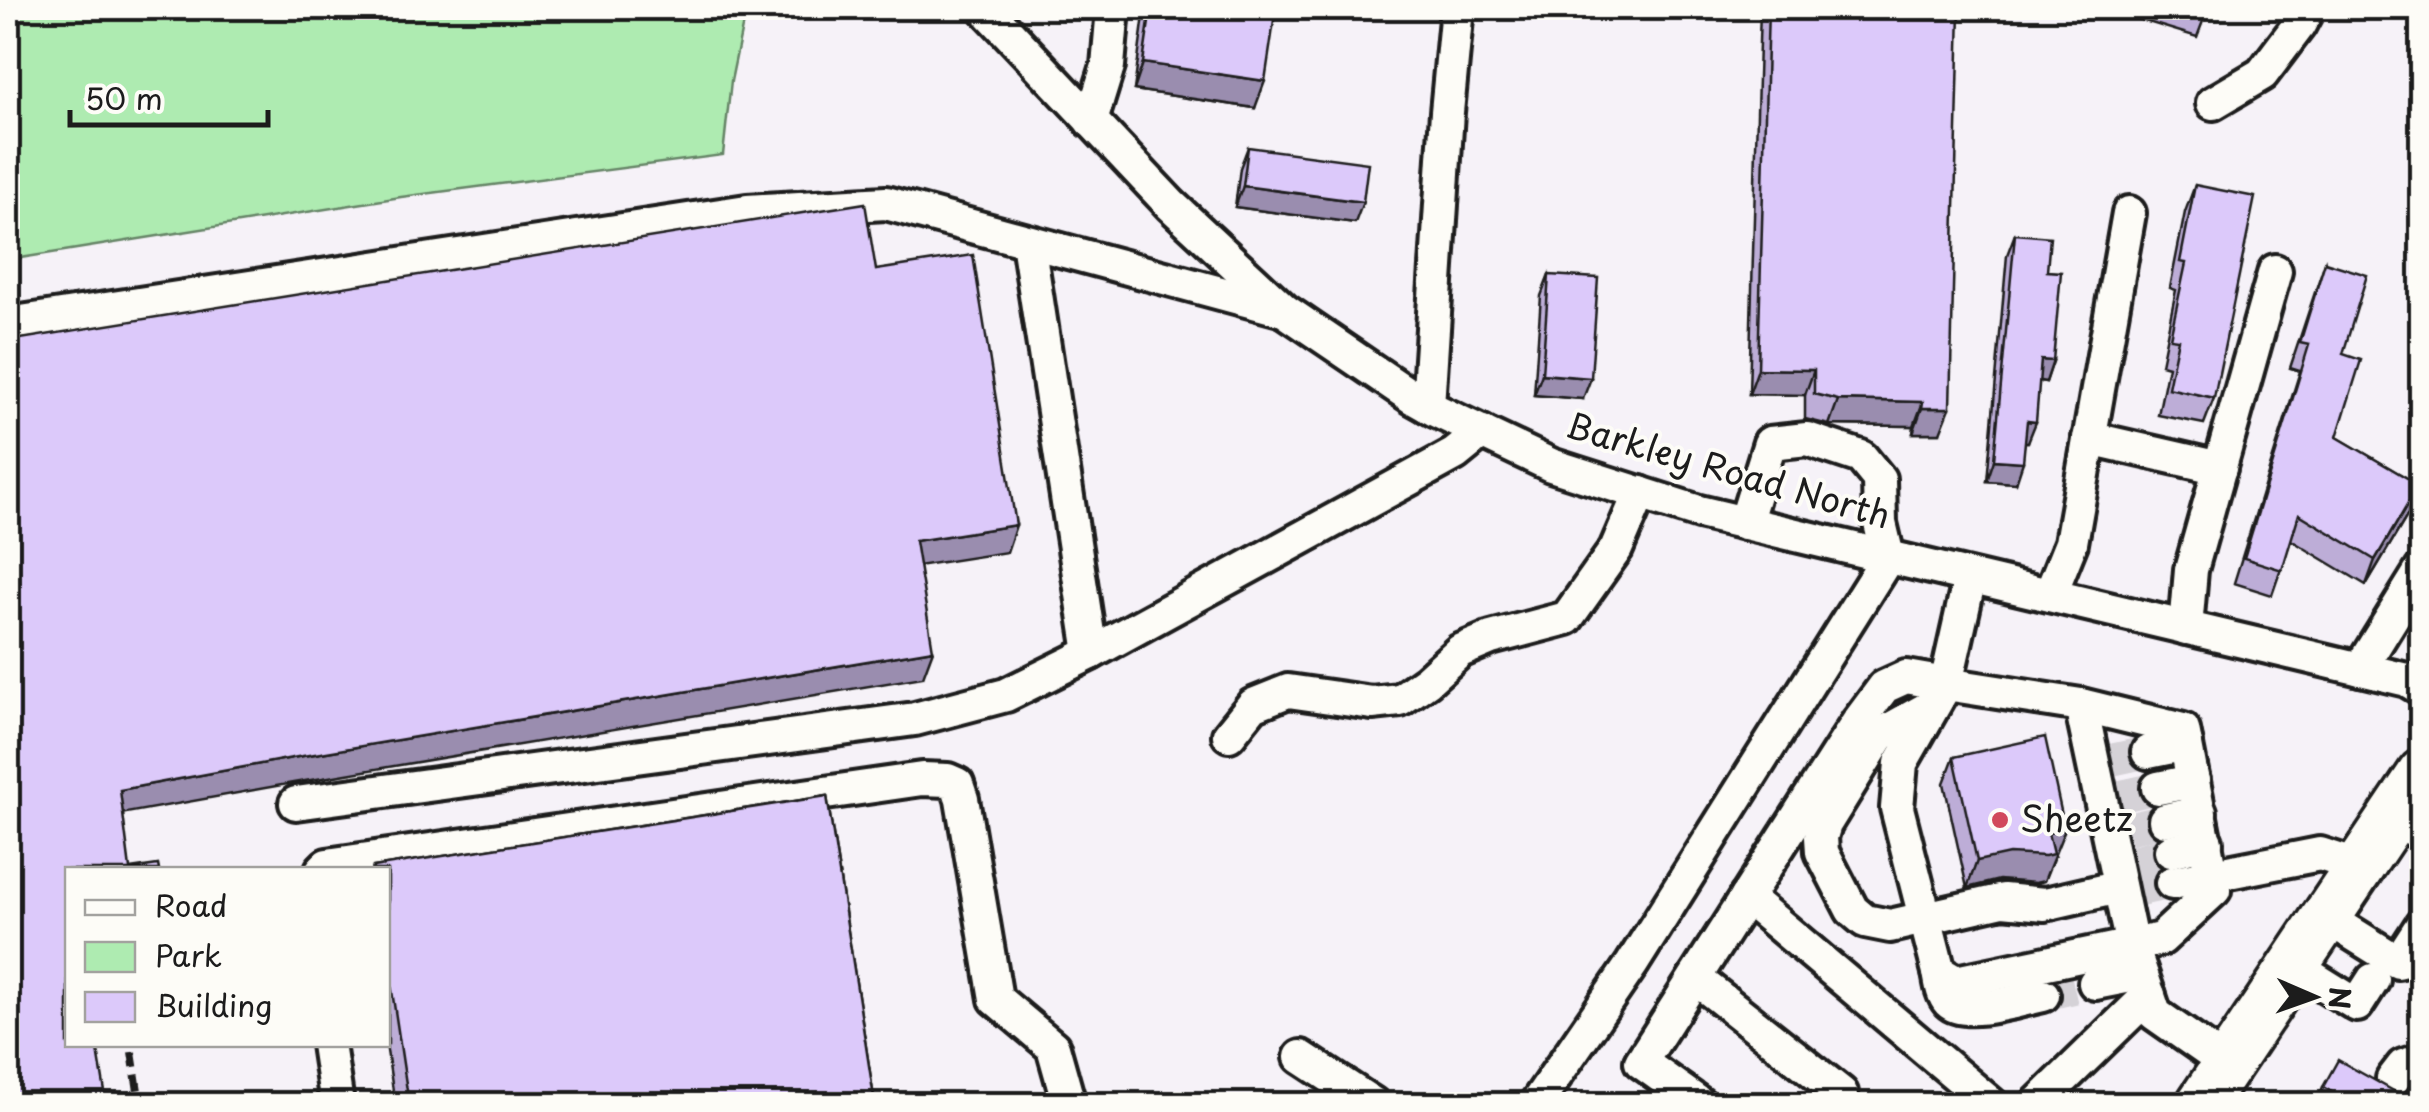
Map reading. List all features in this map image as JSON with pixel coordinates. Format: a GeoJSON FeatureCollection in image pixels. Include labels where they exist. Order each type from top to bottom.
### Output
{"type":"FeatureCollection","features":[{"type":"Feature","properties":{"kind":"highway"},"geometry":{"type":"LineString","coordinates":[[2215,1092],[2293,965],[2360,867],[2407,825],[2422,774]]}},
{"type":"Feature","properties":{"kind":"street","name":"Barkley Road North"},"geometry":{"type":"LineString","coordinates":[[985,8],[1171,205],[1284,310],[1428,406],[1551,465],[1699,512],[2406,680],[2422,689]]}},
{"type":"Feature","properties":{"kind":"street"},"geometry":{"type":"LineString","coordinates":[[1091,121],[1108,66],[1113,8]]}},
{"type":"Feature","properties":{"kind":"street"},"geometry":{"type":"LineString","coordinates":[[1428,406],[1457,8]]}},
{"type":"Feature","properties":{"kind":"street"},"geometry":{"type":"LineString","coordinates":[[2213,102],[2262,74],[2308,8]]}},
{"type":"Feature","properties":{"kind":"street"},"geometry":{"type":"LineString","coordinates":[[8,324],[746,211],[886,203],[1284,310]]}},
{"type":"Feature","properties":{"kind":"street"},"geometry":{"type":"LineString","coordinates":[[2050,596],[2071,543],[2129,213]]}},
{"type":"Feature","properties":{"kind":"street"},"geometry":{"type":"LineString","coordinates":[[1028,242],[1091,653]]}},
{"type":"Feature","properties":{"kind":"street"},"geometry":{"type":"LineString","coordinates":[[2186,628],[2190,570],[2274,271]]}},
{"type":"Feature","properties":{"kind":"street"},"geometry":{"type":"LineString","coordinates":[[296,803],[914,718],[1006,695],[1091,653],[1455,454],[1482,432]]}},
{"type":"Feature","properties":{"kind":"street"},"geometry":{"type":"LineString","coordinates":[[2089,438],[2220,468]]}},
{"type":"Feature","properties":{"kind":"street"},"geometry":{"type":"LineString","coordinates":[[1536,1104],[1632,964],[1888,557],[1880,523],[1879,479],[1861,458],[1807,439],[1770,442],[1745,523]]}},
{"type":"Feature","properties":{"kind":"street"},"geometry":{"type":"LineString","coordinates":[[1229,734],[1253,705],[1288,691],[1372,704],[1400,700],[1460,651],[1490,638],[1567,618],[1616,549],[1640,493]]}},
{"type":"Feature","properties":{"kind":"street"},"geometry":{"type":"LineString","coordinates":[[2360,669],[2422,570]]}},
{"type":"Feature","properties":{"kind":"street"},"geometry":{"type":"LineString","coordinates":[[1970,576],[1940,694],[1900,762],[1897,808],[1944,994],[1952,1005],[1966,1010],[2044,995]]}},
{"type":"Feature","properties":{"kind":"street"},"geometry":{"type":"LineString","coordinates":[[1700,1104],[1641,1062],[1858,722],[1884,687],[1906,677],[1940,694],[2081,705],[2183,730],[2214,890],[2160,939],[2141,972],[2037,1104]]}},
{"type":"Feature","properties":{"kind":"street"},"geometry":{"type":"LineString","coordinates":[[1940,694],[1880,736],[1825,824],[1822,852],[1852,910],[1865,921],[1890,926],[2004,900],[2045,904],[2125,880]]}},
{"type":"Feature","properties":{"kind":"street"},"geometry":{"type":"LineString","coordinates":[[2081,705],[2102,761],[2141,972],[2155,1014],[2215,1092]]}},
{"type":"Feature","properties":{"kind":"street"},"geometry":{"type":"LineString","coordinates":[[2148,752],[2186,744]]}},
{"type":"Feature","properties":{"kind":"street"},"geometry":{"type":"LineString","coordinates":[[326,867],[903,782],[948,780],[957,784],[962,800],[996,999],[1053,1048],[1069,1104]]}},
{"type":"Feature","properties":{"kind":"street"},"geometry":{"type":"LineString","coordinates":[[2203,827],[2166,836],[2203,827],[2360,867]]}},
{"type":"Feature","properties":{"kind":"street"},"geometry":{"type":"LineString","coordinates":[[1746,897],[1990,1104]]}},
{"type":"Feature","properties":{"kind":"street"},"geometry":{"type":"LineString","coordinates":[[2326,917],[2398,962],[2422,925]]}},
{"type":"Feature","properties":{"kind":"street"},"geometry":{"type":"LineString","coordinates":[[2293,965],[2357,1005],[2373,980]]}},
{"type":"Feature","properties":{"kind":"street"},"geometry":{"type":"LineString","coordinates":[[1939,972],[1956,982],[2141,972]]}},
{"type":"Feature","properties":{"kind":"street"},"geometry":{"type":"LineString","coordinates":[[2095,983],[2141,972]]}},
{"type":"Feature","properties":{"kind":"street"},"geometry":{"type":"LineString","coordinates":[[1694,978],[1841,1093]]}},
{"type":"Feature","properties":{"kind":"street"},"geometry":{"type":"LineString","coordinates":[[328,1047],[337,1104]]}},
{"type":"Feature","properties":{"kind":"street"},"geometry":{"type":"LineString","coordinates":[[1301,1057],[1373,1104]]}},
{"type":"Feature","properties":{"kind":"street"},"geometry":{"type":"LineString","coordinates":[[2393,1079],[2403,1066],[2422,1060]]}},
{"type":"Feature","properties":{"kind":"green space"},"geometry":{"type":"Polygon","coordinates":[[[8,8],[746,8],[731,81],[723,155],[401,197],[8,260],[8,8]]]}},
{"type":"Feature","properties":{"kind":"building"},"geometry":{"type":"Polygon","coordinates":[[[1151,8],[1276,8],[1265,81],[1143,63],[1151,8]]]}},
{"type":"Feature","properties":{"kind":"building"},"geometry":{"type":"Polygon","coordinates":[[[1768,8],[1962,8],[1950,408],[1922,408],[1923,402],[1838,400],[1814,394],[1814,370],[1758,369],[1768,8]]]}},
{"type":"Feature","properties":{"kind":"building"},"geometry":{"type":"Polygon","coordinates":[[[2176,8],[2208,8],[2205,16],[2176,8]]]}},
{"type":"Feature","properties":{"kind":"building"},"geometry":{"type":"Polygon","coordinates":[[[1248,147],[1368,163],[1363,202],[1243,186],[1248,147]]]}},
{"type":"Feature","properties":{"kind":"building"},"geometry":{"type":"Polygon","coordinates":[[[2195,185],[2255,197],[2214,398],[2168,388],[2178,339],[2170,338],[2186,263],[2180,262],[2195,185]]]}},
{"type":"Feature","properties":{"kind":"building"},"geometry":{"type":"Polygon","coordinates":[[[865,203],[876,270],[973,255],[1016,525],[915,541],[933,650],[120,790],[130,867],[65,867],[65,1047],[98,1047],[107,1104],[8,1104],[8,341],[865,203]]]}},
{"type":"Feature","properties":{"kind":"building"},"geometry":{"type":"Polygon","coordinates":[[[2015,234],[2050,237],[2047,271],[2061,272],[2053,361],[2041,360],[2036,422],[2027,421],[2023,462],[1994,460],[2015,234]]]}},
{"type":"Feature","properties":{"kind":"building"},"geometry":{"type":"Polygon","coordinates":[[[2325,262],[2367,275],[2343,354],[2361,360],[2337,437],[2419,485],[2375,560],[2299,514],[2282,570],[2244,558],[2309,345],[2300,343],[2325,262]]]}},
{"type":"Feature","properties":{"kind":"building"},"geometry":{"type":"Polygon","coordinates":[[[1549,275],[1598,278],[1591,378],[1542,374],[1549,275]]]}},
{"type":"Feature","properties":{"kind":"building","name":"Sheetz"},"geometry":{"type":"Polygon","coordinates":[[[2045,737],[2065,829],[2048,833],[2053,854],[2009,854],[1977,861],[1954,757],[2045,737]]]}},
{"type":"Feature","properties":{"kind":"building"},"geometry":{"type":"Polygon","coordinates":[[[827,796],[875,1104],[409,1104],[390,977],[390,867],[373,867],[827,796]]]}},
{"type":"Feature","properties":{"kind":"building"},"geometry":{"type":"Polygon","coordinates":[[[2338,1060],[2417,1104],[2337,1104],[2341,1097],[2323,1087],[2338,1060]]]}},
{"type":"Feature","properties":{"kind":"tunnel"},"geometry":{"type":"LineString","coordinates":[[2111,760],[2148,752]]}},
{"type":"Feature","properties":{"kind":"tunnel"},"geometry":{"type":"LineString","coordinates":[[2117,797],[2158,788]]}},
{"type":"Feature","properties":{"kind":"tunnel"},"geometry":{"type":"LineString","coordinates":[[2128,829],[2165,820]]}},
{"type":"Feature","properties":{"kind":"tunnel"},"geometry":{"type":"LineString","coordinates":[[2133,861],[2171,851]]}},
{"type":"Feature","properties":{"kind":"tunnel"},"geometry":{"type":"LineString","coordinates":[[2139,890],[2172,883]]}},
{"type":"Feature","properties":{"kind":"tunnel"},"geometry":{"type":"LineString","coordinates":[[2043,995],[2095,983]]}},
{"type":"Feature","properties":{"kind":"railway"},"geometry":{"type":"LineString","coordinates":[[132,1052],[140,1104]]}},
{"type":"Feature","properties":{"kind":"place","name":"Sheetz"},"geometry":{"type":"Point","coordinates":[2000,820]}}]}
